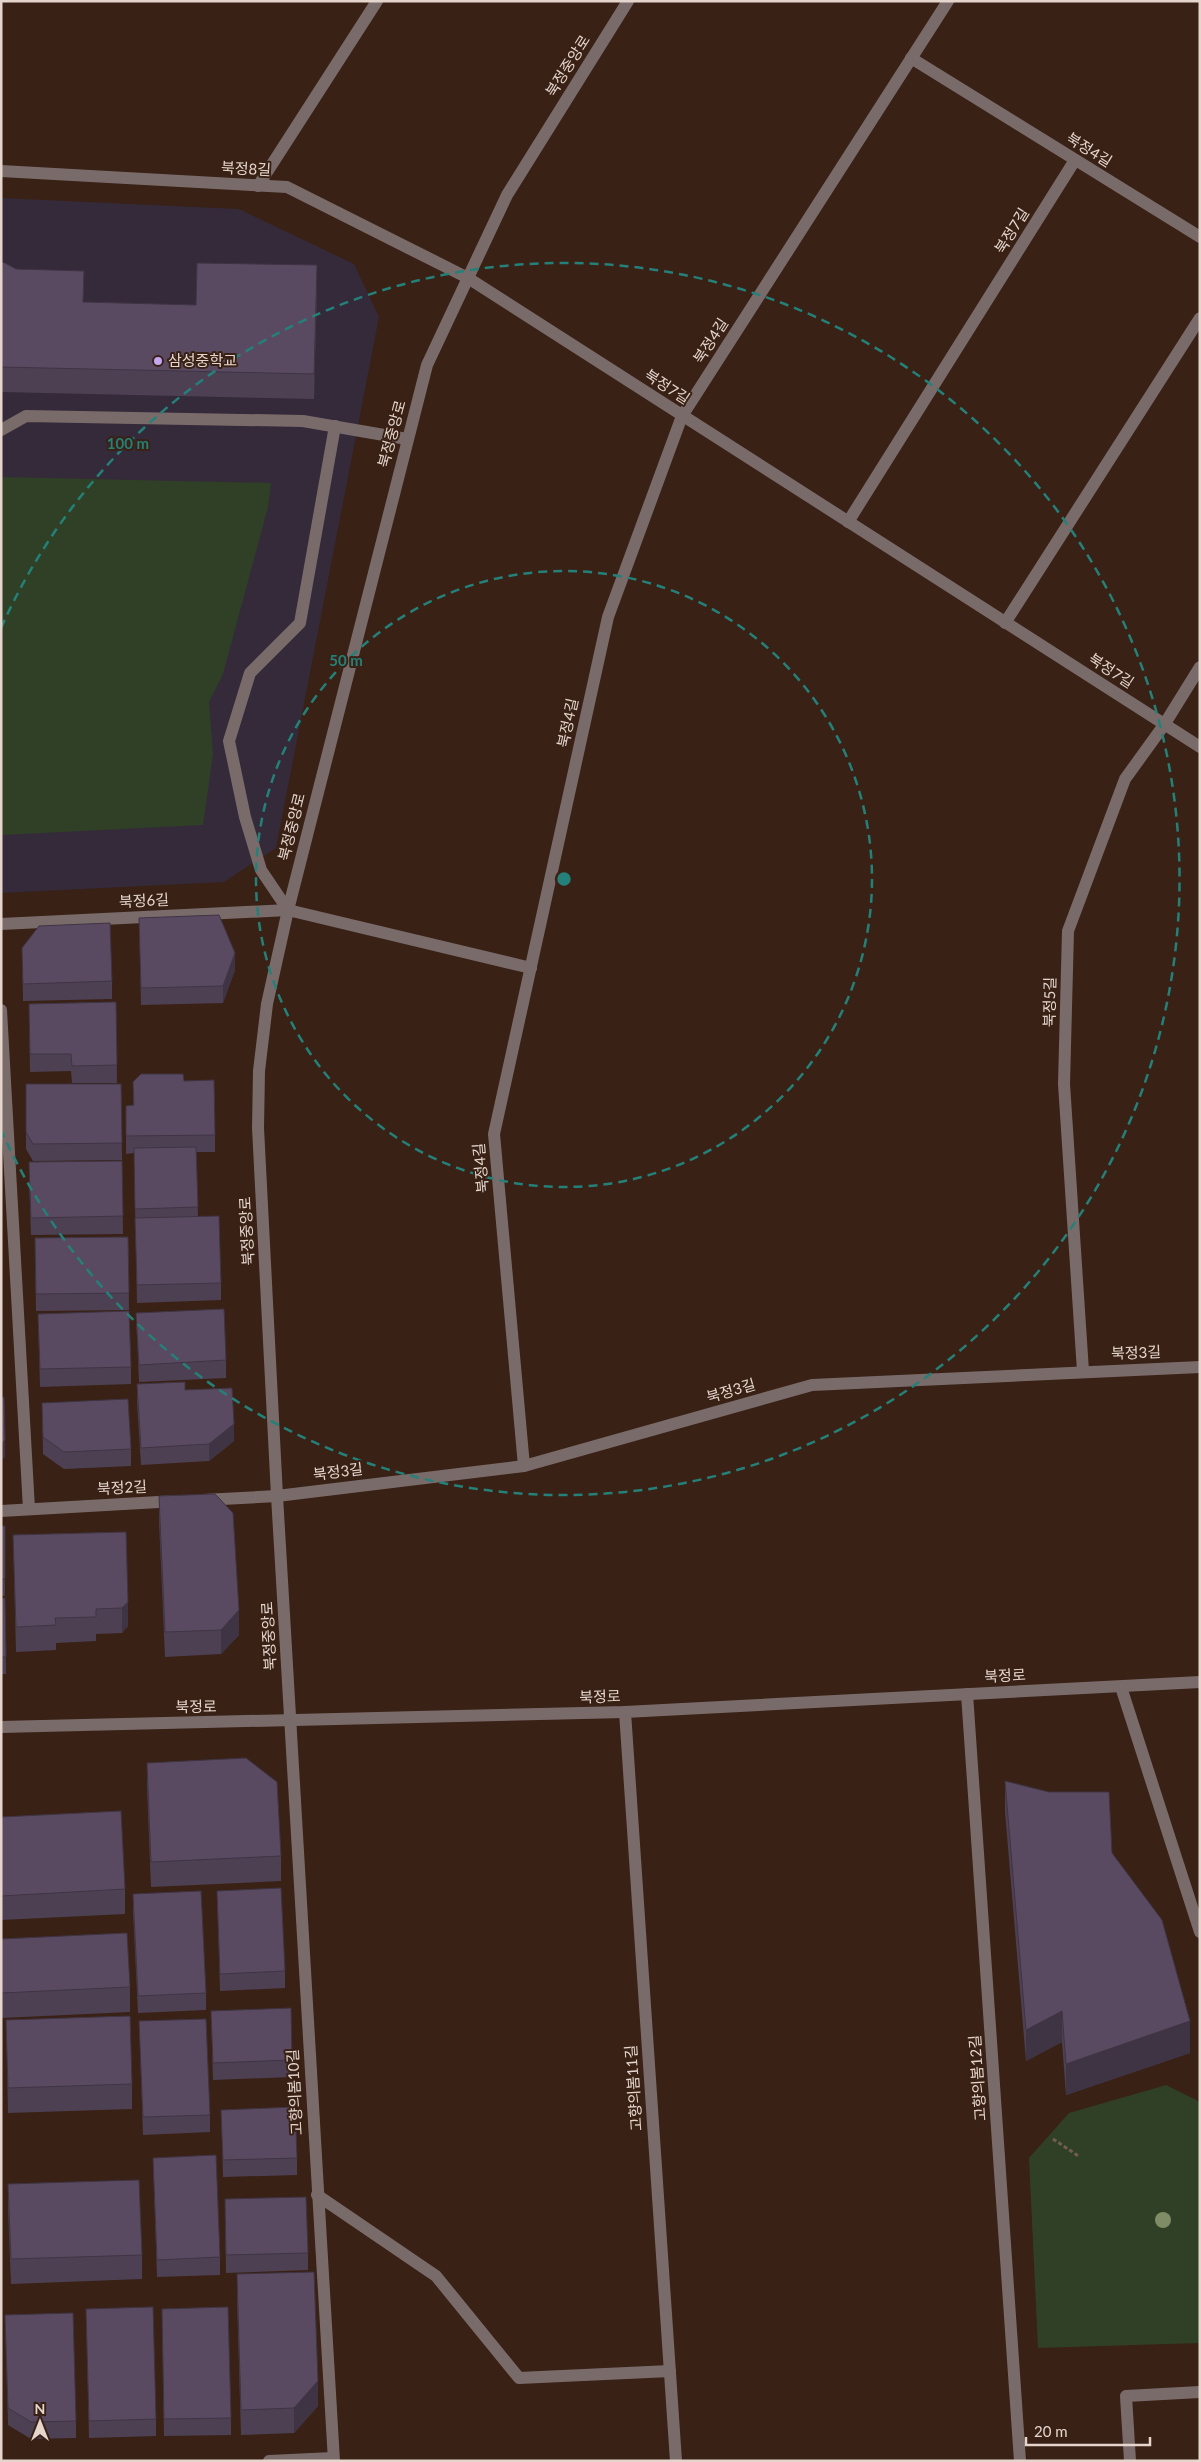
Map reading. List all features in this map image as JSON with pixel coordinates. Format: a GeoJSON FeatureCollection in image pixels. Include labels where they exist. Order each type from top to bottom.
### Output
{"type":"FeatureCollection","features":[{"type":"Feature","properties":{"kind":"street"},"geometry":{"type":"LineString","coordinates":[[258,186],[378,1]]}},
{"type":"Feature","properties":{"kind":"street","name":"북정중앙로"},"geometry":{"type":"LineString","coordinates":[[290,1721],[258,1118],[260,1071],[267,1004],[288,910],[427,365],[507,195],[628,1]]}},
{"type":"Feature","properties":{"kind":"street","name":"북정4길"},"geometry":{"type":"LineString","coordinates":[[524,1466],[494,1134],[608,617],[682,416],[948,1]]}},
{"type":"Feature","properties":{"kind":"street","name":"북정4길"},"geometry":{"type":"LineString","coordinates":[[911,58],[1200,237]]}},
{"type":"Feature","properties":{"kind":"street","name":"북정7길"},"geometry":{"type":"LineString","coordinates":[[848,522],[1075,160]]}},
{"type":"Feature","properties":{"kind":"street","name":"북정8길"},"geometry":{"type":"LineString","coordinates":[[1,171],[287,187],[468,278]]}},
{"type":"Feature","properties":{"kind":"street","name":"북정7길"},"geometry":{"type":"LineString","coordinates":[[468,278],[1200,747]]}},
{"type":"Feature","properties":{"kind":"street"},"geometry":{"type":"LineString","coordinates":[[1005,623],[1200,318]]}},
{"type":"Feature","properties":{"kind":"street"},"geometry":{"type":"LineString","coordinates":[[1,430],[26,416],[302,421],[407,439]]}},
{"type":"Feature","properties":{"kind":"street"},"geometry":{"type":"LineString","coordinates":[[288,910],[261,870],[245,818],[229,741],[250,673],[300,624],[335,426]]}},
{"type":"Feature","properties":{"kind":"street","name":"북정5길"},"geometry":{"type":"LineString","coordinates":[[1083,1371],[1064,1084],[1068,931],[1125,778],[1164,725],[1200,667]]}},
{"type":"Feature","properties":{"kind":"street","name":"북정6길"},"geometry":{"type":"LineString","coordinates":[[1,924],[288,910],[531,968]]}},
{"type":"Feature","properties":{"kind":"street"},"geometry":{"type":"LineString","coordinates":[[1,1010],[30,1510]]}},
{"type":"Feature","properties":{"kind":"street","name":"북정3길"},"geometry":{"type":"LineString","coordinates":[[277,1496],[524,1466],[812,1385],[1200,1367]]}},
{"type":"Feature","properties":{"kind":"street","name":"북정2길"},"geometry":{"type":"LineString","coordinates":[[1,1511],[277,1496]]}},
{"type":"Feature","properties":{"kind":"street","name":"북정로"},"geometry":{"type":"LineString","coordinates":[[1,1727],[625,1712],[1200,1682]]}},
{"type":"Feature","properties":{"kind":"street"},"geometry":{"type":"LineString","coordinates":[[1121,1687],[1200,1932]]}},
{"type":"Feature","properties":{"kind":"street","name":"고향의봄12길"},"geometry":{"type":"LineString","coordinates":[[967,1694],[1020,2461]]}},
{"type":"Feature","properties":{"kind":"street","name":"고향의봄11길"},"geometry":{"type":"LineString","coordinates":[[625,1712],[676,2461]]}},
{"type":"Feature","properties":{"kind":"street","name":"고향의봄10길"},"geometry":{"type":"LineString","coordinates":[[290,1721],[333,2459]]}},
{"type":"Feature","properties":{"kind":"street"},"geometry":{"type":"LineString","coordinates":[[317,2195],[436,2276],[519,2378],[670,2371]]}},
{"type":"Feature","properties":{"kind":"street"},"geometry":{"type":"LineString","coordinates":[[1130,2461],[1126,2396],[1200,2392]]}},
{"type":"Feature","properties":{"kind":"street"},"geometry":{"type":"LineString","coordinates":[[269,2461],[333,2459]]}},
{"type":"Feature","properties":{"kind":"path"},"geometry":{"type":"LineString","coordinates":[[1053,2139],[1080,2157]]}},
{"type":"Feature","properties":{"kind":"shaded area"},"geometry":{"type":"Polygon","coordinates":[[[1,198],[239,209],[354,264],[379,317],[276,848],[224,882],[1,893],[1,198]]]}},
{"type":"Feature","properties":{"kind":"green space"},"geometry":{"type":"Polygon","coordinates":[[[1,477],[271,483],[268,507],[223,674],[209,702],[213,754],[203,825],[1,835],[1,477]]]}},
{"type":"Feature","properties":{"kind":"green space"},"geometry":{"type":"Polygon","coordinates":[[[1166,2085],[1200,2102],[1200,2343],[1038,2348],[1029,2158],[1069,2113],[1166,2085]]]}},
{"type":"Feature","properties":{"kind":"building","name":"삼성중학교"},"geometry":{"type":"Polygon","coordinates":[[[1,262],[16,269],[84,271],[83,302],[196,305],[197,263],[317,265],[314,374],[1,367],[1,262]]]}},
{"type":"Feature","properties":{"kind":"building"},"geometry":{"type":"Polygon","coordinates":[[[219,915],[235,953],[223,986],[141,988],[139,918],[219,915]]]}},
{"type":"Feature","properties":{"kind":"building"},"geometry":{"type":"Polygon","coordinates":[[[110,923],[112,981],[23,984],[22,948],[39,926],[110,923]]]}},
{"type":"Feature","properties":{"kind":"building"},"geometry":{"type":"Polygon","coordinates":[[[116,1002],[117,1065],[72,1066],[71,1054],[30,1054],[29,1004],[116,1002]]]}},
{"type":"Feature","properties":{"kind":"building"},"geometry":{"type":"Polygon","coordinates":[[[141,1074],[183,1074],[184,1081],[214,1080],[215,1135],[126,1136],[126,1106],[134,1105],[133,1082],[141,1074]]]}},
{"type":"Feature","properties":{"kind":"building"},"geometry":{"type":"Polygon","coordinates":[[[26,1084],[121,1084],[122,1143],[33,1144],[26,1132],[26,1084]]]}},
{"type":"Feature","properties":{"kind":"building"},"geometry":{"type":"Polygon","coordinates":[[[196,1147],[198,1207],[135,1209],[134,1148],[196,1147]]]}},
{"type":"Feature","properties":{"kind":"building"},"geometry":{"type":"Polygon","coordinates":[[[122,1161],[123,1216],[31,1218],[29,1162],[122,1161]]]}},
{"type":"Feature","properties":{"kind":"building"},"geometry":{"type":"Polygon","coordinates":[[[219,1216],[221,1283],[137,1285],[135,1218],[219,1216]]]}},
{"type":"Feature","properties":{"kind":"building"},"geometry":{"type":"Polygon","coordinates":[[[128,1237],[129,1293],[36,1294],[35,1238],[128,1237]]]}},
{"type":"Feature","properties":{"kind":"building"},"geometry":{"type":"Polygon","coordinates":[[[224,1309],[226,1360],[139,1365],[136,1313],[224,1309]]]}},
{"type":"Feature","properties":{"kind":"building"},"geometry":{"type":"Polygon","coordinates":[[[129,1311],[131,1367],[40,1369],[38,1314],[129,1311]]]}},
{"type":"Feature","properties":{"kind":"building"},"geometry":{"type":"Polygon","coordinates":[[[185,1382],[185,1390],[232,1388],[234,1424],[209,1444],[141,1448],[137,1384],[185,1382]]]}},
{"type":"Feature","properties":{"kind":"building"},"geometry":{"type":"Polygon","coordinates":[[[1,1397],[4,1397],[5,1440],[1,1444],[1,1397]]]}},
{"type":"Feature","properties":{"kind":"building"},"geometry":{"type":"Polygon","coordinates":[[[128,1399],[131,1449],[64,1452],[43,1437],[42,1403],[128,1399]]]}},
{"type":"Feature","properties":{"kind":"building"},"geometry":{"type":"Polygon","coordinates":[[[215,1494],[233,1513],[239,1610],[221,1630],[165,1632],[159,1496],[215,1494]]]}},
{"type":"Feature","properties":{"kind":"building"},"geometry":{"type":"Polygon","coordinates":[[[1,1526],[5,1526],[5,1579],[1,1579],[1,1526]]]}},
{"type":"Feature","properties":{"kind":"building"},"geometry":{"type":"Polygon","coordinates":[[[126,1532],[128,1602],[122,1608],[96,1609],[96,1617],[55,1618],[56,1625],[16,1627],[13,1535],[126,1532]]]}},
{"type":"Feature","properties":{"kind":"building"},"geometry":{"type":"Polygon","coordinates":[[[1,1598],[5,1598],[6,1657],[1,1657],[1,1598]]]}},
{"type":"Feature","properties":{"kind":"building"},"geometry":{"type":"Polygon","coordinates":[[[246,1758],[277,1782],[281,1856],[151,1862],[147,1763],[246,1758]]]}},
{"type":"Feature","properties":{"kind":"building"},"geometry":{"type":"Polygon","coordinates":[[[1005,1781],[1049,1792],[1109,1792],[1112,1853],[1162,1920],[1190,2021],[1066,2064],[1062,2011],[1026,2030],[1005,1781]]]}},
{"type":"Feature","properties":{"kind":"building"},"geometry":{"type":"Polygon","coordinates":[[[121,1811],[125,1889],[1,1896],[1,1817],[121,1811]]]}},
{"type":"Feature","properties":{"kind":"building"},"geometry":{"type":"Polygon","coordinates":[[[281,1888],[285,1971],[220,1974],[217,1891],[281,1888]]]}},
{"type":"Feature","properties":{"kind":"building"},"geometry":{"type":"Polygon","coordinates":[[[201,1891],[206,1993],[138,1996],[133,1894],[201,1891]]]}},
{"type":"Feature","properties":{"kind":"building"},"geometry":{"type":"Polygon","coordinates":[[[127,1933],[130,1987],[1,1993],[1,1939],[127,1933]]]}},
{"type":"Feature","properties":{"kind":"building"},"geometry":{"type":"Polygon","coordinates":[[[291,2008],[292,2060],[213,2063],[211,2011],[291,2008]]]}},
{"type":"Feature","properties":{"kind":"building"},"geometry":{"type":"Polygon","coordinates":[[[130,2016],[132,2084],[8,2088],[6,2020],[130,2016]]]}},
{"type":"Feature","properties":{"kind":"building"},"geometry":{"type":"Polygon","coordinates":[[[206,2019],[210,2115],[143,2117],[139,2021],[206,2019]]]}},
{"type":"Feature","properties":{"kind":"building"},"geometry":{"type":"Polygon","coordinates":[[[295,2107],[297,2158],[223,2160],[221,2110],[295,2107]]]}},
{"type":"Feature","properties":{"kind":"building"},"geometry":{"type":"Polygon","coordinates":[[[216,2155],[220,2257],[157,2260],[153,2158],[216,2155]]]}},
{"type":"Feature","properties":{"kind":"building"},"geometry":{"type":"Polygon","coordinates":[[[139,2180],[142,2255],[11,2259],[8,2184],[139,2180]]]}},
{"type":"Feature","properties":{"kind":"building"},"geometry":{"type":"Polygon","coordinates":[[[306,2197],[308,2253],[226,2255],[225,2199],[306,2197]]]}},
{"type":"Feature","properties":{"kind":"building"},"geometry":{"type":"Polygon","coordinates":[[[314,2272],[318,2381],[294,2408],[241,2410],[237,2274],[314,2272]]]}},
{"type":"Feature","properties":{"kind":"building"},"geometry":{"type":"Polygon","coordinates":[[[153,2307],[156,2419],[89,2421],[86,2309],[153,2307]]]}},
{"type":"Feature","properties":{"kind":"building"},"geometry":{"type":"Polygon","coordinates":[[[228,2307],[231,2418],[164,2419],[162,2309],[228,2307]]]}},
{"type":"Feature","properties":{"kind":"building"},"geometry":{"type":"Polygon","coordinates":[[[73,2313],[76,2421],[31,2422],[8,2408],[5,2315],[73,2313]]]}},
{"type":"Feature","properties":{"kind":"place","name":"삼성중학교"},"geometry":{"type":"Point","coordinates":[158,361]}}]}
